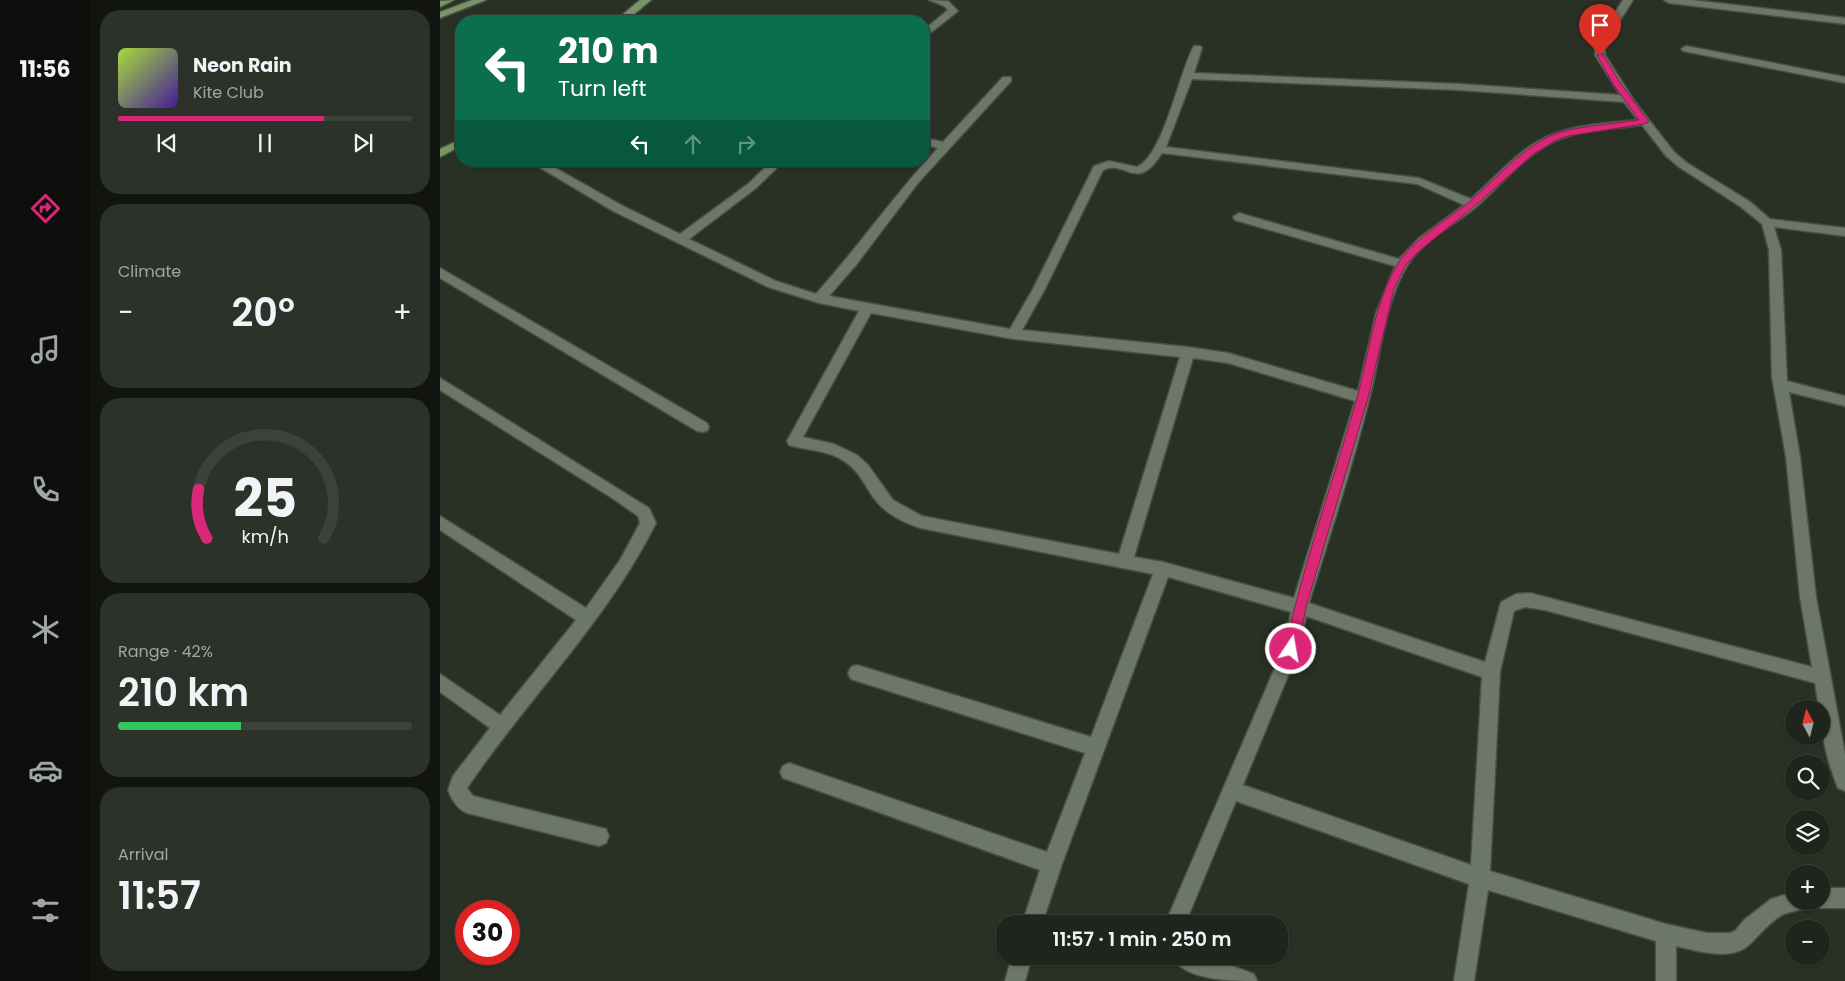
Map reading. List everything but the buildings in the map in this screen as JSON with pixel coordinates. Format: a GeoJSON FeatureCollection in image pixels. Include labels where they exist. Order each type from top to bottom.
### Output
{"type":"FeatureCollection","features":[{"type":"Feature","properties":{"kind":"main road"},"geometry":{"type":"LineString","coordinates":[[440,4],[449,0]]}},
{"type":"Feature","properties":{"kind":"main road"},"geometry":{"type":"LineString","coordinates":[[440,15],[481,0]]}},
{"type":"Feature","properties":{"kind":"main road"},"geometry":{"type":"LineString","coordinates":[[627,15],[646,0]]}},
{"type":"Feature","properties":{"kind":"main road"},"geometry":{"type":"LineString","coordinates":[[440,154],[455,145]]}},
{"type":"Feature","properties":{"kind":"street"},"geometry":{"type":"LineString","coordinates":[[930,30],[953,11],[952,7],[934,0]]}},
{"type":"Feature","properties":{"kind":"street"},"geometry":{"type":"LineString","coordinates":[[1628,0],[1600,44],[1600,55],[1627,99],[1670,154],[1683,165],[1745,204],[1767,222],[1845,232]]}},
{"type":"Feature","properties":{"kind":"street"},"geometry":{"type":"LineString","coordinates":[[1669,0],[1845,21]]}},
{"type":"Feature","properties":{"kind":"street"},"geometry":{"type":"LineString","coordinates":[[1012,334],[1039,289],[1098,168],[1107,165],[1135,170],[1146,168],[1159,149],[1189,76],[1197,48]]}},
{"type":"Feature","properties":{"kind":"street"},"geometry":{"type":"LineString","coordinates":[[1686,49],[1845,80]]}},
{"type":"Feature","properties":{"kind":"street"},"geometry":{"type":"LineString","coordinates":[[1189,76],[1460,87],[1627,99]]}},
{"type":"Feature","properties":{"kind":"street"},"geometry":{"type":"LineString","coordinates":[[930,163],[1007,79]]}},
{"type":"Feature","properties":{"kind":"street"},"geometry":{"type":"LineString","coordinates":[[1179,915],[1291,649],[1300,607],[1362,398],[1389,289],[1402,264],[1417,248],[1472,204],[1529,153],[1553,138],[1567,134],[1644,122]]}},
{"type":"Feature","properties":{"kind":"street"},"geometry":{"type":"LineString","coordinates":[[930,142],[945,146]]}},
{"type":"Feature","properties":{"kind":"street"},"geometry":{"type":"LineString","coordinates":[[1159,149],[1419,181],[1472,204]]}},
{"type":"Feature","properties":{"kind":"street"},"geometry":{"type":"LineString","coordinates":[[545,167],[617,208],[680,240],[772,284],[819,299],[1012,334],[1188,352],[1228,358],[1362,398]]}},
{"type":"Feature","properties":{"kind":"street"},"geometry":{"type":"LineString","coordinates":[[680,240],[752,186],[773,167]]}},
{"type":"Feature","properties":{"kind":"street"},"geometry":{"type":"LineString","coordinates":[[819,299],[852,262],[926,167]]}},
{"type":"Feature","properties":{"kind":"street"},"geometry":{"type":"LineString","coordinates":[[1239,218],[1402,264]]}},
{"type":"Feature","properties":{"kind":"street"},"geometry":{"type":"LineString","coordinates":[[1767,222],[1775,250],[1781,385],[1793,456],[1808,597],[1836,754],[1845,782]]}},
{"type":"Feature","properties":{"kind":"street"},"geometry":{"type":"LineString","coordinates":[[440,272],[702,427]]}},
{"type":"Feature","properties":{"kind":"street"},"geometry":{"type":"LineString","coordinates":[[867,308],[794,442],[826,446],[859,465],[884,502],[902,515],[920,522],[1164,569],[1300,607],[1491,672]]}},
{"type":"Feature","properties":{"kind":"street"},"geometry":{"type":"LineString","coordinates":[[1124,562],[1188,352]]}},
{"type":"Feature","properties":{"kind":"street"},"geometry":{"type":"LineString","coordinates":[[440,383],[644,512],[648,523],[640,540],[588,619],[501,726],[460,782],[457,790],[460,797],[467,804],[600,836]]}},
{"type":"Feature","properties":{"kind":"street"},"geometry":{"type":"LineString","coordinates":[[1781,385],[1845,401]]}},
{"type":"Feature","properties":{"kind":"street"},"geometry":{"type":"LineString","coordinates":[[440,522],[588,619]]}},
{"type":"Feature","properties":{"kind":"street"},"geometry":{"type":"LineString","coordinates":[[1035,915],[1052,864],[1164,569]]}},
{"type":"Feature","properties":{"kind":"street"},"geometry":{"type":"LineString","coordinates":[[1464,981],[1480,878],[1491,672],[1507,607],[1515,600],[1526,599],[1821,676]]}},
{"type":"Feature","properties":{"kind":"street"},"geometry":{"type":"LineString","coordinates":[[857,673],[1097,748]]}},
{"type":"Feature","properties":{"kind":"street"},"geometry":{"type":"LineString","coordinates":[[440,682],[501,726]]}},
{"type":"Feature","properties":{"kind":"street"},"geometry":{"type":"LineString","coordinates":[[789,772],[1052,864]]}},
{"type":"Feature","properties":{"kind":"street"},"geometry":{"type":"LineString","coordinates":[[1232,790],[1480,878],[1666,934],[1707,943],[1730,943],[1742,938],[1751,927],[1778,906],[1785,904]]}},
{"type":"Feature","properties":{"kind":"street"},"geometry":{"type":"LineString","coordinates":[[1830,898],[1845,898]]}},
{"type":"Feature","properties":{"kind":"street"},"geometry":{"type":"LineString","coordinates":[[1666,934],[1666,981]]}},
{"type":"Feature","properties":{"kind":"street"},"geometry":{"type":"LineString","coordinates":[[1015,981],[1019,965]]}},
{"type":"Feature","properties":{"kind":"street"},"geometry":{"type":"LineString","coordinates":[[1201,965],[1247,981]]}},
{"type":"Feature","properties":{"kind":"route"},"geometry":{"type":"LineString","coordinates":[[1291,649],[1300,607],[1362,398],[1389,289],[1402,264],[1417,248],[1472,204],[1529,153],[1553,138],[1567,134],[1644,122],[1617,84],[1600,55]]}}]}
